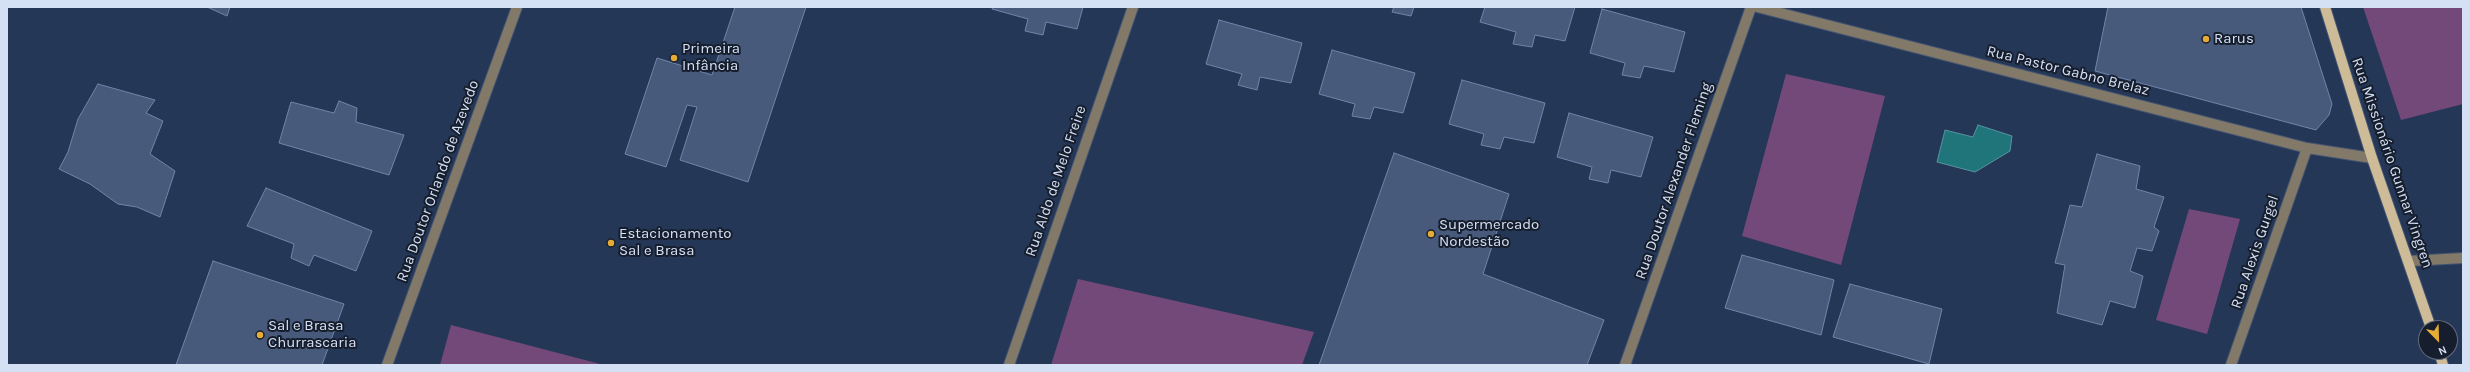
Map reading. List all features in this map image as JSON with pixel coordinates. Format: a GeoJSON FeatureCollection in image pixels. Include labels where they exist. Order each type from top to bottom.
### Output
{"type":"FeatureCollection","features":[{"type":"Feature","properties":{"kind":"main road","name":"Rua Missionário Gunnar Vingren"},"geometry":{"type":"LineString","coordinates":[[2325,7],[2372,158],[2428,320]]}},
{"type":"Feature","properties":{"kind":"street","name":"Rua Doutor Orlando de Azevedo"},"geometry":{"type":"LineString","coordinates":[[387,365],[517,7]]}},
{"type":"Feature","properties":{"kind":"street","name":"Rua Aldo de Melo Freire"},"geometry":{"type":"LineString","coordinates":[[1009,365],[1133,7]]}},
{"type":"Feature","properties":{"kind":"street","name":"Rua Doutor Alexander Fleming"},"geometry":{"type":"LineString","coordinates":[[1625,365],[1751,7]]}},
{"type":"Feature","properties":{"kind":"street","name":"Rua Pastor Gabno Brelaz"},"geometry":{"type":"LineString","coordinates":[[1757,7],[2307,148],[2372,158]]}},
{"type":"Feature","properties":{"kind":"street","name":"Rua Alexis Gurgel"},"geometry":{"type":"LineString","coordinates":[[2231,365],[2307,148]]}},
{"type":"Feature","properties":{"kind":"street"},"geometry":{"type":"LineString","coordinates":[[2409,261],[2463,258]]}},
{"type":"Feature","properties":{"kind":"shaded area"},"geometry":{"type":"Polygon","coordinates":[[[2363,7],[2463,7],[2463,104],[2401,120],[2363,7]]]}},
{"type":"Feature","properties":{"kind":"shaded area"},"geometry":{"type":"Polygon","coordinates":[[[1786,74],[1885,96],[1841,265],[1742,236],[1786,74]]]}},
{"type":"Feature","properties":{"kind":"shaded area"},"geometry":{"type":"Polygon","coordinates":[[[1978,125],[2012,136],[2010,151],[1975,172],[1937,162],[1945,130],[1973,137],[1978,125]]]}},
{"type":"Feature","properties":{"kind":"shaded area"},"geometry":{"type":"Polygon","coordinates":[[[2189,209],[2240,219],[2207,334],[2156,320],[2189,209]]]}},
{"type":"Feature","properties":{"kind":"shaded area"},"geometry":{"type":"Polygon","coordinates":[[[1078,279],[1314,332],[1302,365],[1051,365],[1078,279]]]}},
{"type":"Feature","properties":{"kind":"shaded area"},"geometry":{"type":"Polygon","coordinates":[[[451,325],[604,365],[440,365],[451,325]]]}},
{"type":"Feature","properties":{"kind":"building"},"geometry":{"type":"Polygon","coordinates":[[[207,7],[230,7],[227,16],[207,7]]]}},
{"type":"Feature","properties":{"kind":"building"},"geometry":{"type":"Polygon","coordinates":[[[735,7],[806,7],[748,182],[680,160],[697,107],[687,105],[666,167],[625,154],[657,58],[712,75],[735,7]]]}},
{"type":"Feature","properties":{"kind":"building"},"geometry":{"type":"Polygon","coordinates":[[[993,7],[1083,7],[1077,29],[1046,22],[1043,35],[1025,31],[1028,19],[992,9],[993,7]]]}},
{"type":"Feature","properties":{"kind":"building"},"geometry":{"type":"Polygon","coordinates":[[[1394,7],[1414,7],[1411,16],[1392,12],[1394,7]]]}},
{"type":"Feature","properties":{"kind":"building"},"geometry":{"type":"Polygon","coordinates":[[[1485,7],[1575,7],[1565,41],[1535,35],[1532,47],[1513,44],[1516,32],[1480,22],[1485,7]]]}},
{"type":"Feature","properties":{"kind":"building","name":"Rarus"},"geometry":{"type":"Polygon","coordinates":[[[2108,7],[2301,7],[2332,104],[2329,115],[2316,130],[2095,71],[2108,7]]]}},
{"type":"Feature","properties":{"kind":"building"},"geometry":{"type":"Polygon","coordinates":[[[1602,9],[1685,32],[1674,72],[1644,66],[1640,78],[1622,75],[1625,63],[1590,53],[1602,9]]]}},
{"type":"Feature","properties":{"kind":"building"},"geometry":{"type":"Polygon","coordinates":[[[1219,20],[1302,43],[1291,83],[1260,77],[1257,90],[1238,85],[1242,74],[1206,64],[1219,20]]]}},
{"type":"Feature","properties":{"kind":"building"},"geometry":{"type":"Polygon","coordinates":[[[1332,50],[1415,73],[1403,113],[1374,107],[1370,119],[1352,116],[1355,104],[1319,94],[1332,50]]]}},
{"type":"Feature","properties":{"kind":"building"},"geometry":{"type":"Polygon","coordinates":[[[1462,80],[1545,103],[1534,143],[1504,137],[1500,149],[1481,145],[1484,134],[1449,124],[1462,80]]]}},
{"type":"Feature","properties":{"kind":"building"},"geometry":{"type":"Polygon","coordinates":[[[98,84],[155,100],[146,113],[163,121],[150,154],[175,171],[160,217],[137,207],[118,204],[90,184],[59,169],[68,152],[78,119],[98,84]]]}},
{"type":"Feature","properties":{"kind":"building"},"geometry":{"type":"Polygon","coordinates":[[[339,101],[357,108],[356,122],[404,135],[389,175],[279,143],[291,102],[334,113],[339,101]]]}},
{"type":"Feature","properties":{"kind":"building"},"geometry":{"type":"Polygon","coordinates":[[[1569,113],[1653,137],[1641,177],[1611,170],[1608,183],[1589,179],[1592,167],[1557,157],[1569,113]]]}},
{"type":"Feature","properties":{"kind":"building","name":"Supermercado Nordestão"},"geometry":{"type":"Polygon","coordinates":[[[1394,153],[1509,194],[1483,274],[1604,320],[1587,365],[1319,365],[1394,153]]]}},
{"type":"Feature","properties":{"kind":"building"},"geometry":{"type":"Polygon","coordinates":[[[2097,154],[2140,166],[2136,189],[2164,197],[2154,227],[2159,231],[2152,251],[2137,248],[2130,271],[2143,276],[2135,308],[2110,301],[2102,325],[2057,313],[2065,265],[2055,263],[2070,205],[2082,207],[2097,154]]]}},
{"type":"Feature","properties":{"kind":"building"},"geometry":{"type":"Polygon","coordinates":[[[266,188],[372,231],[356,271],[314,255],[309,266],[291,258],[294,244],[247,226],[266,188]]]}},
{"type":"Feature","properties":{"kind":"building"},"geometry":{"type":"Polygon","coordinates":[[[1742,255],[1834,280],[1821,335],[1725,308],[1742,255]]]}},
{"type":"Feature","properties":{"kind":"building","name":"Sal e Brasa Churrascaria"},"geometry":{"type":"Polygon","coordinates":[[[213,261],[344,304],[322,365],[176,365],[213,261]]]}},
{"type":"Feature","properties":{"kind":"building"},"geometry":{"type":"Polygon","coordinates":[[[1850,284],[1942,309],[1929,364],[1833,337],[1850,284]]]}},
{"type":"Feature","properties":{"kind":"place","name":"Rarus"},"geometry":{"type":"Point","coordinates":[2206,39]}},
{"type":"Feature","properties":{"kind":"place","name":"Primeira Infância"},"geometry":{"type":"Point","coordinates":[674,58]}},
{"type":"Feature","properties":{"kind":"place","name":"Supermercado Nordestão"},"geometry":{"type":"Point","coordinates":[1431,234]}},
{"type":"Feature","properties":{"kind":"place","name":"Estacionamento Sal e Brasa"},"geometry":{"type":"Point","coordinates":[611,243]}},
{"type":"Feature","properties":{"kind":"place","name":"Sal e Brasa Churrascaria"},"geometry":{"type":"Point","coordinates":[260,335]}}]}
